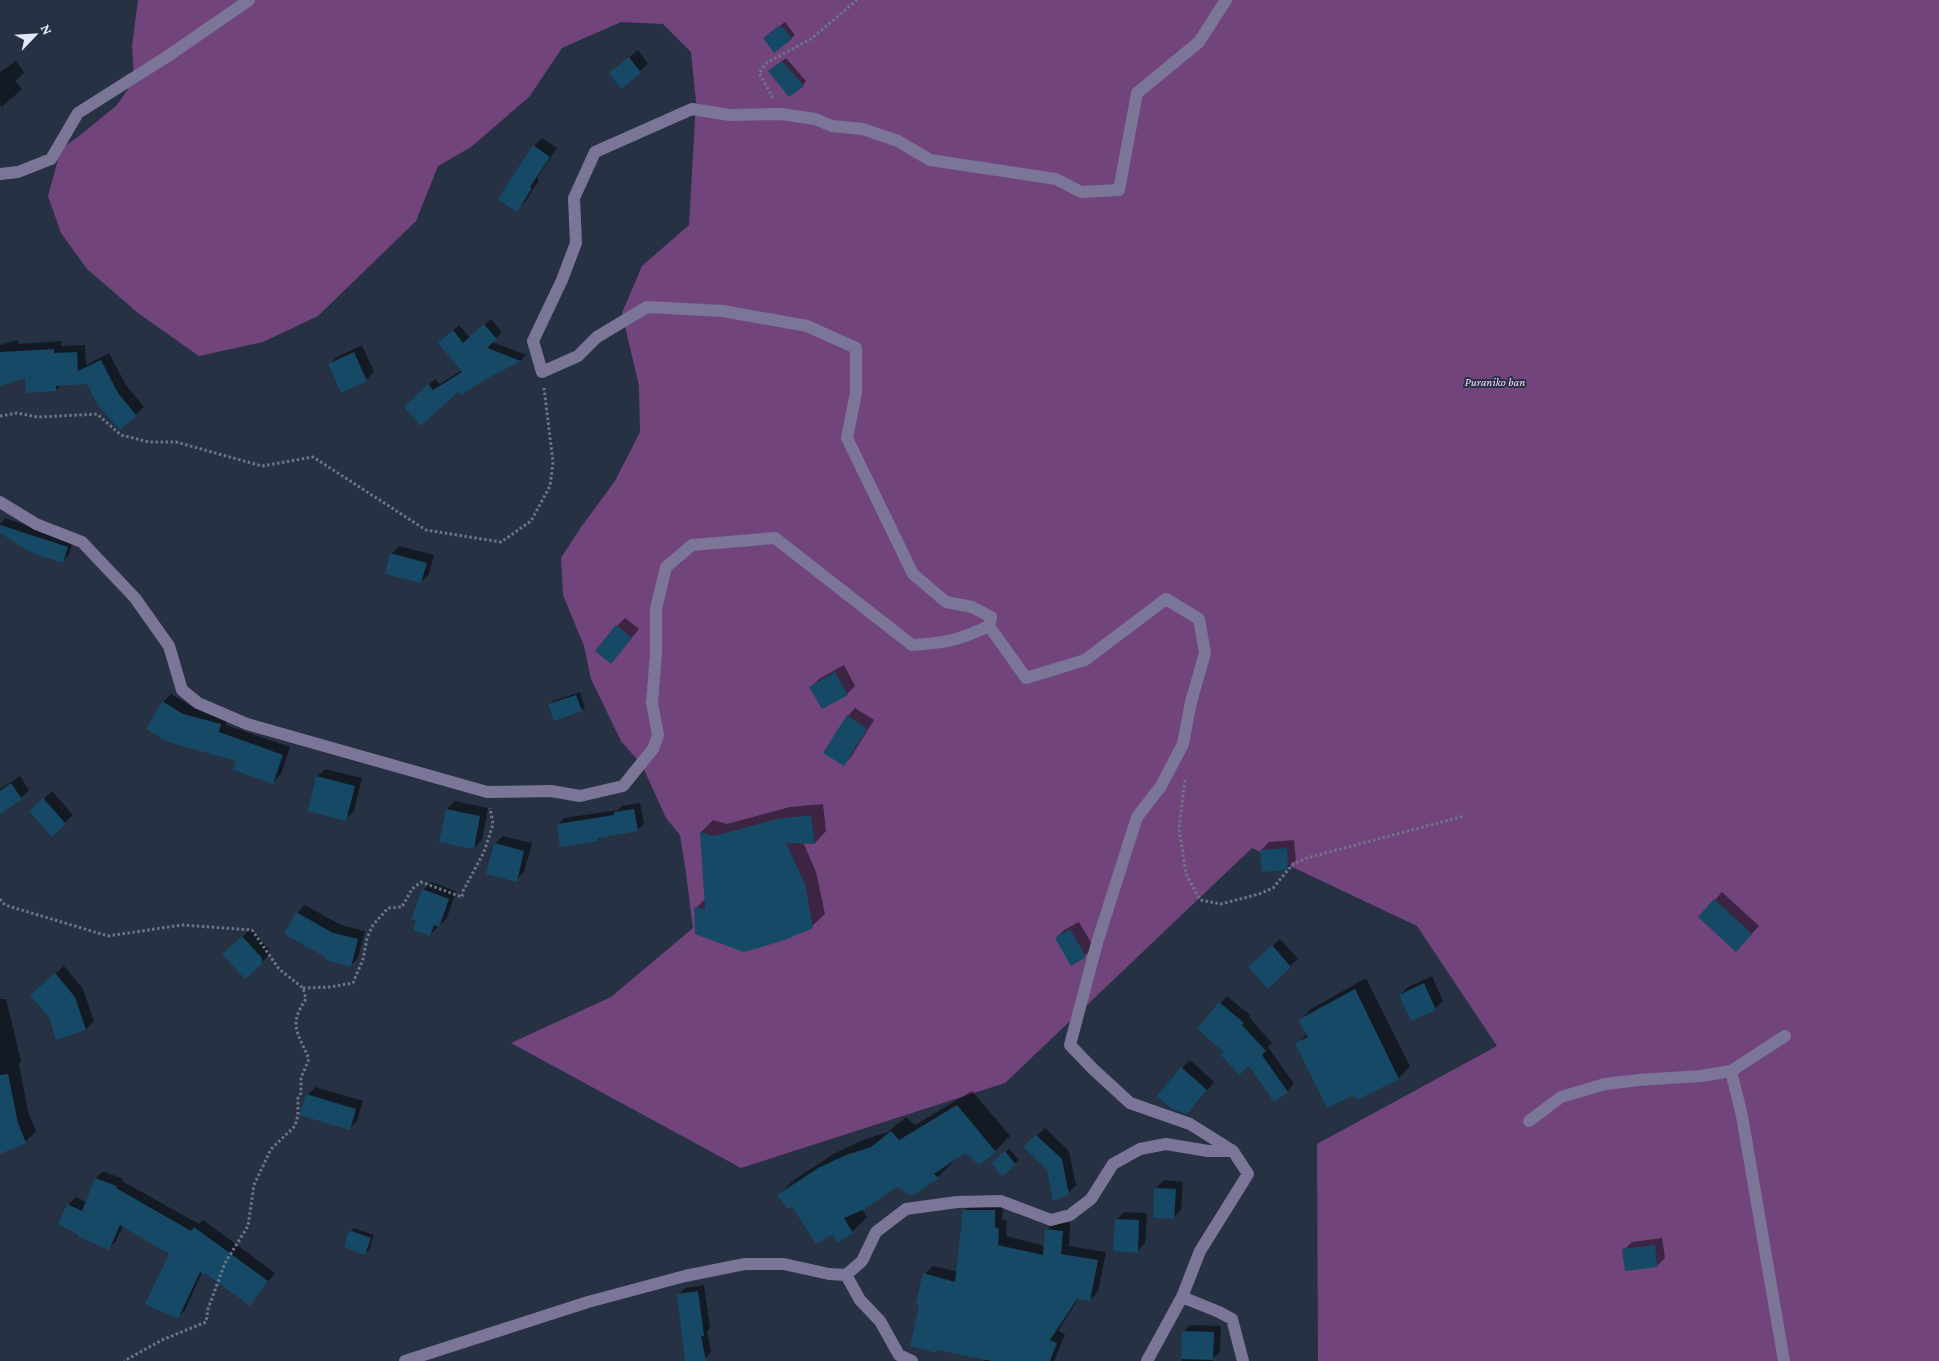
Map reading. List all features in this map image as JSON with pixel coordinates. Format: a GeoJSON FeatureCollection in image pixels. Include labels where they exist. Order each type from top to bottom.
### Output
{"type":"FeatureCollection","features":[{"type":"Feature","properties":{"kind":"street"},"geometry":{"type":"LineString","coordinates":[[0,174],[18,172],[50,159],[78,113],[168,56],[249,0]]}},
{"type":"Feature","properties":{"kind":"street"},"geometry":{"type":"LineString","coordinates":[[1147,1361],[1182,1297],[1200,1251],[1248,1174],[1233,1151],[1190,1124],[1130,1103],[1070,1045],[1097,943],[1137,817],[1161,786],[1183,744],[1190,702],[1205,653],[1199,619],[1166,599],[1085,660],[1026,678],[989,626],[991,617],[972,607],[946,602],[913,574],[847,438],[856,393],[856,348],[807,326],[723,311],[647,307],[597,337],[578,356],[542,372],[533,341],[562,280],[576,243],[574,198],[595,152],[692,109],[730,115],[781,114],[815,119],[832,126],[863,129],[898,142],[930,160],[1056,180],[1081,192],[1119,190],[1137,93],[1199,42],[1226,0]]}},
{"type":"Feature","properties":{"kind":"street"},"geometry":{"type":"LineString","coordinates":[[0,502],[36,524],[82,542],[141,606],[169,646],[182,690],[198,703],[246,724],[487,792],[551,791],[580,796],[623,786],[642,765],[653,749],[658,735],[652,703],[656,654],[656,608],[666,567],[692,545],[775,538],[912,645],[942,644],[964,638],[989,626]]}},
{"type":"Feature","properties":{"kind":"street"},"geometry":{"type":"LineString","coordinates":[[1529,1121],[1561,1097],[1606,1084],[1701,1076],[1731,1071],[1785,1036]]}},
{"type":"Feature","properties":{"kind":"street"},"geometry":{"type":"LineString","coordinates":[[1731,1071],[1744,1126],[1784,1361]]}},
{"type":"Feature","properties":{"kind":"street"},"geometry":{"type":"LineString","coordinates":[[405,1361],[588,1302],[685,1276],[745,1264],[784,1264],[829,1274],[846,1275],[862,1261],[876,1232],[906,1209],[957,1202],[1001,1201],[1051,1220],[1070,1215],[1091,1199],[1112,1164],[1140,1149],[1166,1144],[1208,1151],[1233,1151]]}},
{"type":"Feature","properties":{"kind":"street"},"geometry":{"type":"LineString","coordinates":[[846,1275],[860,1300],[880,1321],[899,1355],[912,1361]]}},
{"type":"Feature","properties":{"kind":"street"},"geometry":{"type":"LineString","coordinates":[[1182,1297],[1220,1312],[1232,1319],[1243,1361]]}},
{"type":"Feature","properties":{"kind":"path"},"geometry":{"type":"LineString","coordinates":[[781,114],[760,73],[766,63],[811,39],[857,0]]}},
{"type":"Feature","properties":{"kind":"path"},"geometry":{"type":"LineString","coordinates":[[0,416],[17,413],[37,417],[97,414],[121,435],[149,442],[176,442],[262,466],[313,457],[426,530],[501,542],[531,521],[550,486],[553,462],[542,372]]}},
{"type":"Feature","properties":{"kind":"path"},"geometry":{"type":"LineString","coordinates":[[1185,779],[1179,828],[1186,874],[1200,900],[1221,904],[1259,894],[1273,888],[1294,864],[1307,858],[1464,816]]}},
{"type":"Feature","properties":{"kind":"path"},"geometry":{"type":"LineString","coordinates":[[303,988],[330,987],[353,983],[363,959],[367,938],[373,925],[388,908],[402,907],[412,889],[421,882],[462,897],[463,891],[484,852],[492,824],[487,792]]}},
{"type":"Feature","properties":{"kind":"path"},"geometry":{"type":"LineString","coordinates":[[0,899],[5,905],[108,936],[182,925],[252,930],[279,969],[303,988],[306,998],[298,1010],[294,1026],[309,1059],[301,1078],[298,1116],[294,1126],[271,1149],[254,1185],[248,1226],[225,1263],[208,1309],[206,1322],[162,1340],[124,1361]]}},
{"type":"Feature","properties":{"kind":"green space","name":"Puraniko ban"},"geometry":{"type":"Polygon","coordinates":[[[138,0],[1939,0],[1939,1361],[1318,1361],[1317,1144],[1497,1046],[1417,926],[1252,848],[1005,1083],[741,1168],[511,1043],[611,997],[693,928],[680,835],[666,818],[642,765],[621,741],[591,679],[584,646],[563,595],[561,558],[615,481],[640,432],[639,386],[622,313],[642,266],[689,225],[696,102],[691,52],[663,24],[621,22],[562,48],[529,97],[471,147],[438,166],[416,221],[318,316],[263,342],[199,356],[138,313],[87,269],[61,233],[48,196],[61,149],[116,106],[134,81],[132,46],[138,0]]]}},
{"type":"Feature","properties":{"kind":"building"},"geometry":{"type":"Polygon","coordinates":[[[781,25],[792,39],[774,53],[763,38],[781,25]]]}},
{"type":"Feature","properties":{"kind":"building"},"geometry":{"type":"Polygon","coordinates":[[[629,57],[641,73],[621,89],[609,73],[629,57]]]}},
{"type":"Feature","properties":{"kind":"building"},"geometry":{"type":"Polygon","coordinates":[[[782,61],[804,86],[789,97],[768,71],[782,61]]]}},
{"type":"Feature","properties":{"kind":"building"},"geometry":{"type":"Polygon","coordinates":[[[533,145],[550,157],[530,187],[532,188],[517,212],[498,199],[533,145]]]}},
{"type":"Feature","properties":{"kind":"building"},"geometry":{"type":"Polygon","coordinates":[[[484,324],[497,339],[487,348],[521,361],[461,395],[459,391],[421,426],[404,407],[428,384],[433,390],[462,372],[438,343],[453,330],[463,343],[484,324]]]}},
{"type":"Feature","properties":{"kind":"building"},"geometry":{"type":"Polygon","coordinates":[[[54,349],[54,353],[77,352],[78,371],[101,360],[118,393],[137,416],[120,430],[97,404],[87,384],[56,386],[56,391],[26,393],[25,378],[0,386],[0,352],[54,349]]]}},
{"type":"Feature","properties":{"kind":"building"},"geometry":{"type":"Polygon","coordinates":[[[354,352],[367,381],[341,393],[328,364],[354,352]]]}},
{"type":"Feature","properties":{"kind":"building"},"geometry":{"type":"Polygon","coordinates":[[[0,525],[68,547],[63,563],[30,552],[0,533],[0,525]]]}},
{"type":"Feature","properties":{"kind":"building"},"geometry":{"type":"Polygon","coordinates":[[[390,553],[427,563],[421,583],[385,574],[390,553]]]}},
{"type":"Feature","properties":{"kind":"building"},"geometry":{"type":"Polygon","coordinates":[[[616,625],[632,638],[611,664],[595,651],[616,625]]]}},
{"type":"Feature","properties":{"kind":"building"},"geometry":{"type":"Polygon","coordinates":[[[835,672],[848,695],[822,709],[809,687],[835,672]]]}},
{"type":"Feature","properties":{"kind":"building"},"geometry":{"type":"Polygon","coordinates":[[[576,695],[582,711],[554,721],[548,704],[576,695]]]}},
{"type":"Feature","properties":{"kind":"building"},"geometry":{"type":"Polygon","coordinates":[[[162,701],[183,714],[221,724],[219,732],[283,755],[273,784],[233,770],[236,761],[168,742],[146,729],[162,701]]]}},
{"type":"Feature","properties":{"kind":"building"},"geometry":{"type":"Polygon","coordinates":[[[847,715],[867,729],[844,766],[823,753],[847,715]]]}},
{"type":"Feature","properties":{"kind":"building"},"geometry":{"type":"Polygon","coordinates":[[[316,776],[355,786],[346,821],[308,811],[316,776]]]}},
{"type":"Feature","properties":{"kind":"building"},"geometry":{"type":"Polygon","coordinates":[[[11,783],[22,799],[0,814],[0,791],[11,783]]]}},
{"type":"Feature","properties":{"kind":"building"},"geometry":{"type":"Polygon","coordinates":[[[43,798],[66,824],[52,837],[29,811],[43,798]]]}},
{"type":"Feature","properties":{"kind":"building"},"geometry":{"type":"Polygon","coordinates":[[[446,809],[480,816],[474,849],[439,842],[446,809]]]}},
{"type":"Feature","properties":{"kind":"building"},"geometry":{"type":"Polygon","coordinates":[[[634,809],[638,831],[598,838],[598,841],[560,847],[557,824],[614,815],[614,812],[634,809]]]}},
{"type":"Feature","properties":{"kind":"building"},"geometry":{"type":"Polygon","coordinates":[[[811,815],[815,844],[786,843],[805,884],[813,928],[782,941],[744,952],[695,934],[694,907],[705,909],[700,832],[714,836],[777,819],[811,815]]]}},
{"type":"Feature","properties":{"kind":"building"},"geometry":{"type":"Polygon","coordinates":[[[494,843],[524,851],[517,882],[486,874],[494,843]]]}},
{"type":"Feature","properties":{"kind":"building"},"geometry":{"type":"Polygon","coordinates":[[[1287,848],[1288,870],[1262,872],[1260,850],[1287,848]]]}},
{"type":"Feature","properties":{"kind":"building"},"geometry":{"type":"Polygon","coordinates":[[[422,889],[449,899],[439,927],[434,925],[430,936],[413,930],[416,921],[411,919],[422,889]]]}},
{"type":"Feature","properties":{"kind":"building"},"geometry":{"type":"Polygon","coordinates":[[[1714,899],[1752,934],[1736,952],[1698,917],[1714,899]]]}},
{"type":"Feature","properties":{"kind":"building"},"geometry":{"type":"Polygon","coordinates":[[[296,912],[333,933],[358,939],[351,967],[325,960],[325,957],[284,934],[296,912]]]}},
{"type":"Feature","properties":{"kind":"building"},"geometry":{"type":"Polygon","coordinates":[[[1070,929],[1085,955],[1085,958],[1071,966],[1055,938],[1070,929]]]}},
{"type":"Feature","properties":{"kind":"building"},"geometry":{"type":"Polygon","coordinates":[[[242,936],[262,958],[262,964],[245,979],[222,954],[242,936]]]}},
{"type":"Feature","properties":{"kind":"building"},"geometry":{"type":"Polygon","coordinates":[[[1272,945],[1291,967],[1268,989],[1248,967],[1272,945]]]}},
{"type":"Feature","properties":{"kind":"building"},"geometry":{"type":"Polygon","coordinates":[[[55,973],[75,997],[86,1030],[56,1040],[49,1017],[30,995],[55,973]]]}},
{"type":"Feature","properties":{"kind":"building"},"geometry":{"type":"Polygon","coordinates":[[[1424,983],[1436,1010],[1411,1021],[1399,995],[1424,983]]]}},
{"type":"Feature","properties":{"kind":"building"},"geometry":{"type":"Polygon","coordinates":[[[1355,989],[1399,1079],[1357,1100],[1354,1095],[1327,1108],[1295,1043],[1308,1037],[1298,1020],[1355,989]]]}},
{"type":"Feature","properties":{"kind":"building"},"geometry":{"type":"Polygon","coordinates":[[[1219,1002],[1244,1023],[1242,1025],[1266,1051],[1262,1055],[1288,1092],[1274,1102],[1249,1066],[1239,1075],[1221,1055],[1224,1052],[1197,1029],[1219,1002]]]}},
{"type":"Feature","properties":{"kind":"building"},"geometry":{"type":"Polygon","coordinates":[[[1181,1067],[1207,1090],[1187,1114],[1172,1109],[1157,1096],[1181,1067]]]}},
{"type":"Feature","properties":{"kind":"building"},"geometry":{"type":"Polygon","coordinates":[[[8,1074],[18,1123],[26,1143],[0,1154],[0,1075],[8,1074]]]}},
{"type":"Feature","properties":{"kind":"building"},"geometry":{"type":"Polygon","coordinates":[[[306,1094],[356,1109],[350,1130],[299,1115],[306,1094]]]}},
{"type":"Feature","properties":{"kind":"building"},"geometry":{"type":"Polygon","coordinates":[[[957,1105],[996,1152],[979,1165],[965,1153],[934,1174],[939,1178],[912,1196],[897,1187],[865,1209],[844,1218],[853,1233],[837,1243],[833,1234],[816,1244],[793,1208],[787,1208],[777,1195],[818,1168],[846,1155],[871,1147],[891,1131],[899,1140],[957,1105]]]}},
{"type":"Feature","properties":{"kind":"building"},"geometry":{"type":"Polygon","coordinates":[[[1036,1135],[1062,1159],[1069,1194],[1053,1201],[1047,1170],[1023,1147],[1036,1135]]]}},
{"type":"Feature","properties":{"kind":"building"},"geometry":{"type":"Polygon","coordinates":[[[1005,1151],[1016,1165],[1002,1176],[991,1163],[1005,1151]]]}},
{"type":"Feature","properties":{"kind":"building"},"geometry":{"type":"Polygon","coordinates":[[[95,1178],[117,1186],[116,1188],[191,1231],[194,1227],[268,1281],[250,1306],[205,1273],[204,1275],[200,1272],[178,1319],[145,1304],[169,1254],[120,1225],[109,1250],[79,1237],[79,1235],[58,1224],[67,1204],[82,1211],[95,1178]]]}},
{"type":"Feature","properties":{"kind":"building"},"geometry":{"type":"Polygon","coordinates":[[[1154,1188],[1176,1189],[1174,1219],[1153,1218],[1154,1188]]]}},
{"type":"Feature","properties":{"kind":"building"},"geometry":{"type":"Polygon","coordinates":[[[963,1210],[995,1210],[995,1227],[999,1229],[998,1245],[1043,1255],[1045,1229],[1063,1231],[1061,1254],[1098,1260],[1090,1301],[1077,1299],[1050,1340],[1057,1343],[1050,1361],[992,1361],[937,1350],[937,1353],[910,1346],[919,1305],[916,1304],[923,1273],[955,1282],[963,1210]]]}},
{"type":"Feature","properties":{"kind":"building"},"geometry":{"type":"Polygon","coordinates":[[[1115,1219],[1139,1220],[1138,1253],[1113,1251],[1115,1219]]]}},
{"type":"Feature","properties":{"kind":"building"},"geometry":{"type":"Polygon","coordinates":[[[349,1230],[371,1238],[365,1255],[344,1247],[349,1230]]]}},
{"type":"Feature","properties":{"kind":"building"},"geometry":{"type":"Polygon","coordinates":[[[1655,1245],[1657,1267],[1625,1271],[1622,1249],[1655,1245]]]}},
{"type":"Feature","properties":{"kind":"building"},"geometry":{"type":"Polygon","coordinates":[[[698,1291],[704,1336],[701,1336],[706,1361],[685,1361],[677,1294],[698,1291]]]}},
{"type":"Feature","properties":{"kind":"building"},"geometry":{"type":"Polygon","coordinates":[[[1182,1331],[1214,1332],[1213,1360],[1181,1359],[1182,1331]]]}}]}
